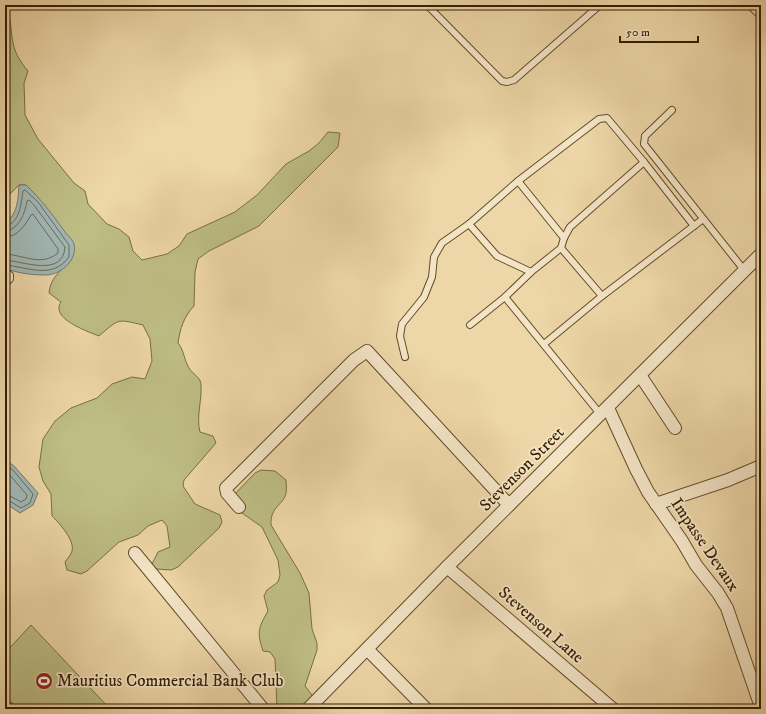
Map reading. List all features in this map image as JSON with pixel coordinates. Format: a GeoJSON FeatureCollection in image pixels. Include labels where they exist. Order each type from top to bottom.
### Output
{"type":"FeatureCollection","features":[{"type":"Feature","properties":{"kind":"street","name":"Stevenson Street"},"geometry":{"type":"LineString","coordinates":[[308,709],[447,567],[761,254]]}},
{"type":"Feature","properties":{"kind":"street"},"geometry":{"type":"LineString","coordinates":[[239,507],[227,493],[226,488],[354,360],[367,351],[509,505]]}},
{"type":"Feature","properties":{"kind":"street"},"geometry":{"type":"LineString","coordinates":[[640,375],[675,428]]}},
{"type":"Feature","properties":{"kind":"street","name":"Impasse Devaux"},"geometry":{"type":"LineString","coordinates":[[604,411],[656,504],[682,541],[696,565],[718,593],[727,608],[761,707]]}},
{"type":"Feature","properties":{"kind":"street"},"geometry":{"type":"LineString","coordinates":[[656,504],[728,480],[761,466]]}},
{"type":"Feature","properties":{"kind":"street"},"geometry":{"type":"LineString","coordinates":[[135,553],[263,709]]}},
{"type":"Feature","properties":{"kind":"street","name":"Stevenson Lane"},"geometry":{"type":"LineString","coordinates":[[447,567],[613,709]]}},
{"type":"Feature","properties":{"kind":"street"},"geometry":{"type":"LineString","coordinates":[[367,649],[426,709]]}},
{"type":"Feature","properties":{"kind":"lane"},"geometry":{"type":"LineString","coordinates":[[427,5],[502,81],[507,82],[514,80],[600,5]]}},
{"type":"Feature","properties":{"kind":"lane"},"geometry":{"type":"LineString","coordinates":[[749,5],[761,16]]}},
{"type":"Feature","properties":{"kind":"lane"},"geometry":{"type":"LineString","coordinates":[[672,110],[645,136],[644,144],[744,270]]}},
{"type":"Feature","properties":{"kind":"lane"},"geometry":{"type":"LineString","coordinates":[[405,357],[400,336],[402,324],[424,297],[432,277],[434,257],[442,242],[468,224],[518,181],[599,119],[607,118],[644,162],[694,226]]}},
{"type":"Feature","properties":{"kind":"lane"},"geometry":{"type":"LineString","coordinates":[[470,325],[505,297],[531,272],[561,248],[570,227],[644,162]]}},
{"type":"Feature","properties":{"kind":"lane"},"geometry":{"type":"LineString","coordinates":[[518,181],[564,238]]}},
{"type":"Feature","properties":{"kind":"lane"},"geometry":{"type":"LineString","coordinates":[[544,344],[602,296],[703,218]]}},
{"type":"Feature","properties":{"kind":"lane"},"geometry":{"type":"LineString","coordinates":[[468,224],[497,256],[531,272]]}},
{"type":"Feature","properties":{"kind":"lane"},"geometry":{"type":"LineString","coordinates":[[561,248],[602,296]]}},
{"type":"Feature","properties":{"kind":"lane"},"geometry":{"type":"LineString","coordinates":[[5,272],[10,275],[10,279],[5,284]]}},
{"type":"Feature","properties":{"kind":"lane"},"geometry":{"type":"LineString","coordinates":[[505,297],[544,344],[604,411]]}},
{"type":"Feature","properties":{"kind":"green space"},"geometry":{"type":"Polygon","coordinates":[[[5,18],[10,20],[16,53],[28,71],[24,83],[25,115],[38,139],[74,183],[85,191],[88,204],[107,224],[119,229],[129,237],[133,251],[142,260],[167,254],[179,246],[187,234],[235,212],[257,195],[286,164],[309,151],[319,143],[328,132],[340,133],[338,147],[259,226],[209,251],[198,259],[195,272],[194,306],[183,323],[178,343],[182,349],[189,368],[201,382],[199,421],[200,432],[213,436],[216,443],[184,480],[183,486],[195,504],[220,515],[222,522],[219,528],[178,567],[171,570],[157,569],[152,564],[158,552],[170,547],[167,526],[162,520],[148,526],[138,535],[119,542],[87,571],[81,574],[67,570],[65,562],[72,551],[72,547],[66,532],[52,516],[51,494],[43,481],[39,467],[43,439],[55,421],[71,408],[97,398],[112,384],[132,377],[145,379],[152,361],[150,339],[143,325],[123,321],[115,323],[99,336],[82,329],[63,317],[59,308],[61,302],[49,293],[51,284],[56,276],[69,263],[26,185],[19,185],[9,195],[5,190],[5,18]]]}},
{"type":"Feature","properties":{"kind":"green space"},"geometry":{"type":"Polygon","coordinates":[[[261,470],[275,471],[286,480],[285,497],[273,514],[271,525],[300,573],[309,593],[312,629],[317,643],[317,650],[305,686],[312,695],[314,709],[277,709],[275,659],[270,652],[263,651],[260,640],[260,626],[268,611],[264,596],[267,590],[278,582],[280,575],[278,560],[262,527],[232,506],[231,498],[255,473],[261,470]]]}},
{"type":"Feature","properties":{"kind":"green space","name":"Mauritius Commercial Bank Club"},"geometry":{"type":"Polygon","coordinates":[[[31,625],[110,709],[5,709],[5,653],[31,625]]]}},
{"type":"Feature","properties":{"kind":"water"},"geometry":{"type":"Polygon","coordinates":[[[19,185],[26,185],[37,196],[74,244],[73,256],[70,262],[56,273],[50,275],[34,275],[5,268],[5,223],[15,211],[18,201],[19,185]]]}},
{"type":"Feature","properties":{"kind":"water"},"geometry":{"type":"Polygon","coordinates":[[[5,460],[14,466],[38,493],[33,505],[20,513],[5,503],[5,460]]]}},
{"type":"Feature","properties":{"kind":"waterway"},"geometry":{"type":"LineString","coordinates":[[5,699],[19,709]]}},
{"type":"Feature","properties":{"kind":"place","name":"Mauritius Commercial Bank Club"},"geometry":{"type":"Point","coordinates":[44,681]}}]}
